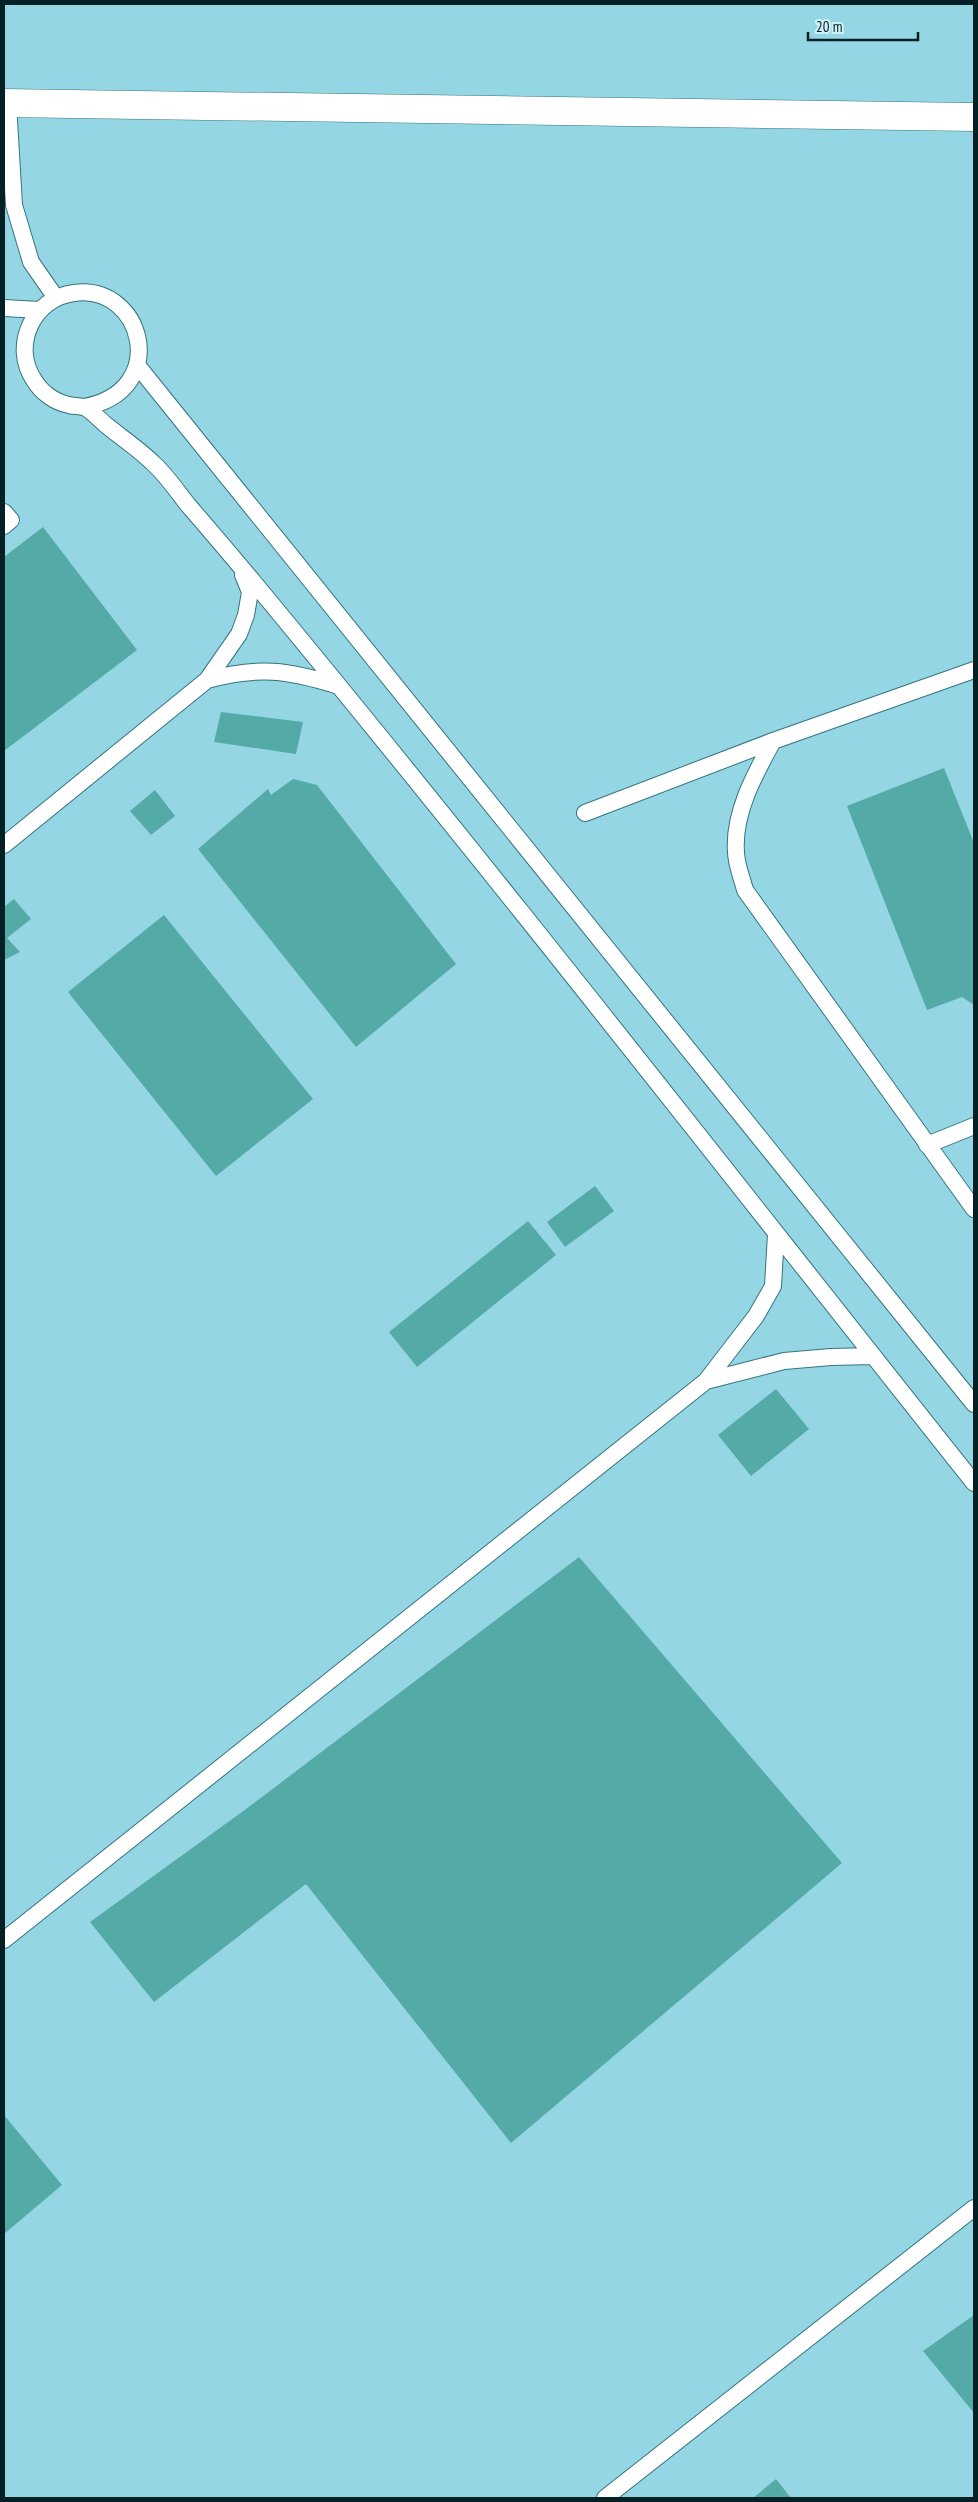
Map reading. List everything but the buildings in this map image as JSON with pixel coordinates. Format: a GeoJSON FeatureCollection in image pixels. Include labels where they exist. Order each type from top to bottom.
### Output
{"type":"FeatureCollection","features":[{"type":"Feature","properties":{"kind":"street"},"geometry":{"type":"LineString","coordinates":[[6,103],[974,117]]}},
{"type":"Feature","properties":{"kind":"lane"},"geometry":{"type":"LineString","coordinates":[[6,103],[14,205],[31,262],[56,298]]}},
{"type":"Feature","properties":{"kind":"lane"},"geometry":{"type":"LineString","coordinates":[[75,292],[95,294],[114,302],[127,314],[135,330],[139,347],[137,366],[130,382],[117,395],[102,403],[84,407],[66,404],[50,397],[35,383],[26,365],[24,346],[29,326],[40,310],[56,298],[75,292]]}},
{"type":"Feature","properties":{"kind":"lane"},"geometry":{"type":"LineString","coordinates":[[4,308],[40,310]]}},
{"type":"Feature","properties":{"kind":"lane"},"geometry":{"type":"LineString","coordinates":[[137,366],[974,1404]]}},
{"type":"Feature","properties":{"kind":"lane"},"geometry":{"type":"LineString","coordinates":[[84,407],[155,464],[339,686],[974,1483]]}},
{"type":"Feature","properties":{"kind":"lane"},"geometry":{"type":"LineString","coordinates":[[4,512],[11,520],[4,526]]}},
{"type":"Feature","properties":{"kind":"lane"},"geometry":{"type":"LineString","coordinates":[[4,845],[207,680],[239,634],[246,615],[250,592],[240,567]]}},
{"type":"Feature","properties":{"kind":"lane"},"geometry":{"type":"LineString","coordinates":[[207,680],[235,672],[264,670],[302,674],[339,686]]}},
{"type":"Feature","properties":{"kind":"lane"},"geometry":{"type":"LineString","coordinates":[[585,812],[773,741],[974,670]]}},
{"type":"Feature","properties":{"kind":"lane"},"geometry":{"type":"LineString","coordinates":[[773,741],[754,775],[740,815],[736,852],[745,890],[974,1209]]}},
{"type":"Feature","properties":{"kind":"lane"},"geometry":{"type":"LineString","coordinates":[[927,1145],[974,1126]]}},
{"type":"Feature","properties":{"kind":"lane"},"geometry":{"type":"LineString","coordinates":[[4,1940],[706,1381],[756,1316],[773,1286],[776,1234]]}},
{"type":"Feature","properties":{"kind":"lane"},"geometry":{"type":"LineString","coordinates":[[706,1381],[784,1361],[874,1356]]}},
{"type":"Feature","properties":{"kind":"lane"},"geometry":{"type":"LineString","coordinates":[[605,2498],[974,2208]]}}]}
